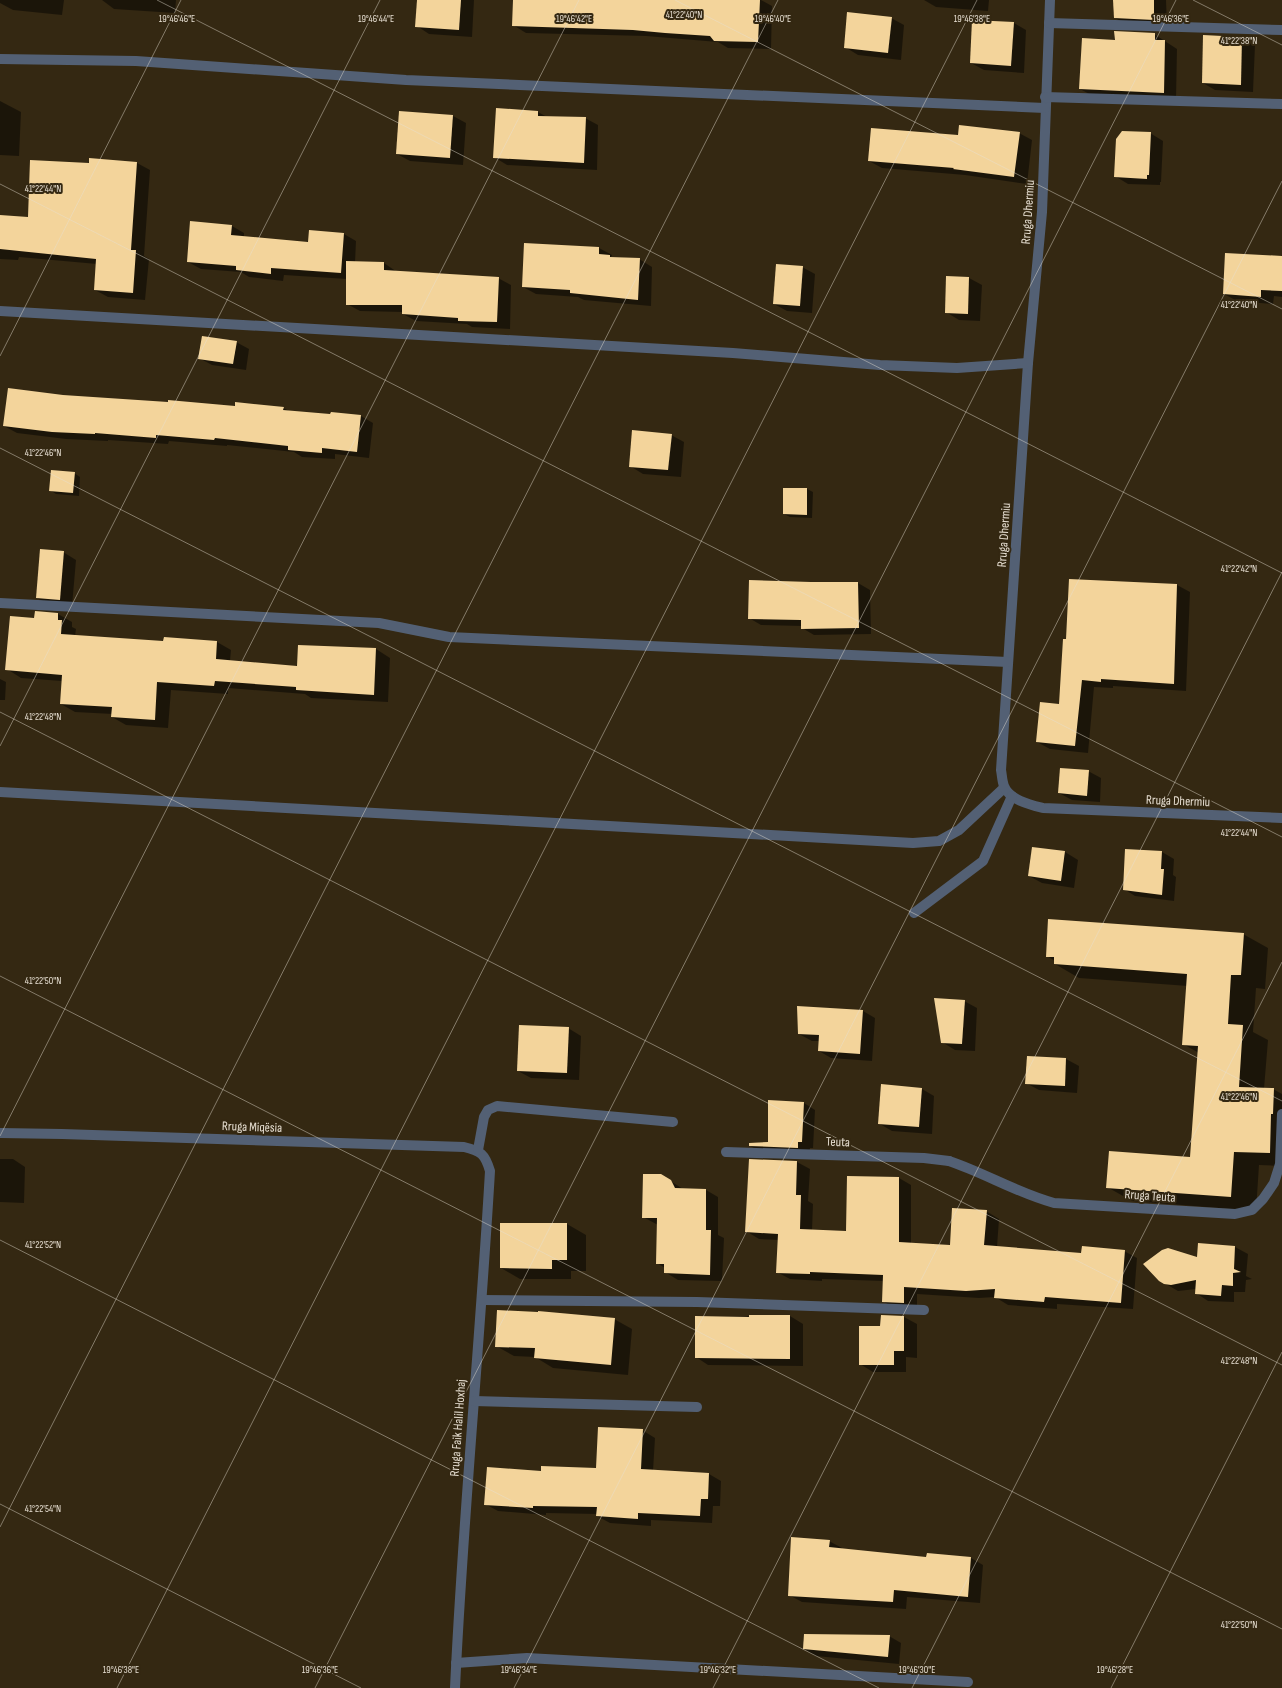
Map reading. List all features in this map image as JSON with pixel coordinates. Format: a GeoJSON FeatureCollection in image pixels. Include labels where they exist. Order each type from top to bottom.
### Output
{"type":"FeatureCollection","features":[{"type":"Feature","properties":{"kind":"street","name":"Rruga Dhermiu"},"geometry":{"type":"LineString","coordinates":[[1050,0],[1042,212],[1028,363],[1008,662],[1001,770],[1004,788],[1012,796],[1029,804],[1043,808],[1282,818]]}},
{"type":"Feature","properties":{"kind":"street"},"geometry":{"type":"LineString","coordinates":[[1049,23],[1282,30]]}},
{"type":"Feature","properties":{"kind":"street"},"geometry":{"type":"LineString","coordinates":[[0,59],[136,61],[406,80],[1045,108]]}},
{"type":"Feature","properties":{"kind":"street"},"geometry":{"type":"LineString","coordinates":[[1046,97],[1282,104]]}},
{"type":"Feature","properties":{"kind":"street"},"geometry":{"type":"LineString","coordinates":[[0,311],[725,353],[880,365],[957,368],[1028,363]]}},
{"type":"Feature","properties":{"kind":"street"},"geometry":{"type":"LineString","coordinates":[[0,603],[380,623],[449,637],[1008,662]]}},
{"type":"Feature","properties":{"kind":"street"},"geometry":{"type":"LineString","coordinates":[[0,792],[913,842],[939,841],[959,830],[1004,788]]}},
{"type":"Feature","properties":{"kind":"street"},"geometry":{"type":"LineString","coordinates":[[914,913],[983,861],[1012,796]]}},
{"type":"Feature","properties":{"kind":"street"},"geometry":{"type":"LineString","coordinates":[[478,1150],[484,1117],[488,1110],[497,1106],[673,1122]]}},
{"type":"Feature","properties":{"kind":"street","name":"Rruga Teuta"},"geometry":{"type":"LineString","coordinates":[[949,1161],[969,1168],[1034,1198],[1054,1203],[1235,1214],[1252,1210],[1263,1199],[1274,1183],[1280,1164],[1282,1114]]}},
{"type":"Feature","properties":{"kind":"street","name":"Rruga Miqësia"},"geometry":{"type":"LineString","coordinates":[[0,1133],[456,1147],[478,1150]]}},
{"type":"Feature","properties":{"kind":"street","name":"Rruga Faik Halil Hoxhaj"},"geometry":{"type":"LineString","coordinates":[[454,1688],[460,1572],[482,1300],[490,1171],[487,1159],[478,1150]]}},
{"type":"Feature","properties":{"kind":"street","name":"Teuta"},"geometry":{"type":"LineString","coordinates":[[726,1152],[924,1158],[949,1161]]}},
{"type":"Feature","properties":{"kind":"street"},"geometry":{"type":"LineString","coordinates":[[482,1300],[697,1302],[924,1310]]}},
{"type":"Feature","properties":{"kind":"street"},"geometry":{"type":"LineString","coordinates":[[474,1401],[698,1407]]}},
{"type":"Feature","properties":{"kind":"street"},"geometry":{"type":"LineString","coordinates":[[456,1663],[527,1658],[968,1682]]}},
{"type":"Feature","properties":{"kind":"building"},"geometry":{"type":"Polygon","coordinates":[[[417,0],[461,0],[459,30],[415,27],[417,0]]]}},
{"type":"Feature","properties":{"kind":"building"},"geometry":{"type":"Polygon","coordinates":[[[513,0],[760,0],[758,42],[714,41],[710,36],[633,30],[512,26],[513,0]]]}},
{"type":"Feature","properties":{"kind":"building"},"geometry":{"type":"Polygon","coordinates":[[[1113,0],[1154,0],[1154,20],[1114,18],[1113,0]]]}},
{"type":"Feature","properties":{"kind":"building"},"geometry":{"type":"Polygon","coordinates":[[[847,12],[892,17],[888,53],[844,48],[847,12]]]}},
{"type":"Feature","properties":{"kind":"building"},"geometry":{"type":"Polygon","coordinates":[[[972,20],[1014,22],[1011,66],[970,63],[972,20]]]}},
{"type":"Feature","properties":{"kind":"building"},"geometry":{"type":"Polygon","coordinates":[[[1114,31],[1155,33],[1155,40],[1165,40],[1164,93],[1079,89],[1082,38],[1115,40],[1114,31]]]}},
{"type":"Feature","properties":{"kind":"building"},"geometry":{"type":"Polygon","coordinates":[[[1203,35],[1242,37],[1241,85],[1202,83],[1203,35]]]}},
{"type":"Feature","properties":{"kind":"building"},"geometry":{"type":"Polygon","coordinates":[[[496,108],[538,111],[538,116],[586,117],[584,163],[493,158],[496,108]]]}},
{"type":"Feature","properties":{"kind":"building"},"geometry":{"type":"Polygon","coordinates":[[[399,111],[453,115],[450,158],[396,154],[399,111]]]}},
{"type":"Feature","properties":{"kind":"building"},"geometry":{"type":"Polygon","coordinates":[[[959,125],[1020,132],[1014,177],[953,169],[954,168],[868,161],[871,128],[958,135],[959,125]]]}},
{"type":"Feature","properties":{"kind":"building"},"geometry":{"type":"Polygon","coordinates":[[[1122,131],[1151,132],[1149,175],[1147,175],[1147,179],[1114,177],[1116,139],[1122,131]]]}},
{"type":"Feature","properties":{"kind":"building"},"geometry":{"type":"Polygon","coordinates":[[[89,158],[137,162],[131,250],[136,250],[133,293],[94,290],[96,259],[0,249],[0,215],[28,217],[30,160],[89,163],[89,158]]]}},
{"type":"Feature","properties":{"kind":"building"},"geometry":{"type":"Polygon","coordinates":[[[190,221],[232,225],[231,235],[308,242],[309,230],[344,233],[341,273],[271,268],[271,274],[236,270],[236,266],[187,262],[190,221]]]}},
{"type":"Feature","properties":{"kind":"building"},"geometry":{"type":"Polygon","coordinates":[[[524,243],[599,247],[599,254],[610,255],[610,257],[640,258],[638,300],[570,293],[570,290],[522,287],[524,243]]]}},
{"type":"Feature","properties":{"kind":"building"},"geometry":{"type":"Polygon","coordinates":[[[1225,253],[1282,256],[1282,291],[1261,290],[1261,297],[1223,294],[1225,253]]]}},
{"type":"Feature","properties":{"kind":"building"},"geometry":{"type":"Polygon","coordinates":[[[346,261],[384,262],[384,270],[499,277],[497,322],[458,321],[458,318],[402,314],[402,305],[346,305],[346,261]]]}},
{"type":"Feature","properties":{"kind":"building"},"geometry":{"type":"Polygon","coordinates":[[[776,264],[803,266],[800,306],[773,304],[776,264]]]}},
{"type":"Feature","properties":{"kind":"building"},"geometry":{"type":"Polygon","coordinates":[[[946,276],[969,277],[968,314],[945,313],[946,276]]]}},
{"type":"Feature","properties":{"kind":"building"},"geometry":{"type":"Polygon","coordinates":[[[202,336],[237,341],[233,364],[198,359],[202,336]]]}},
{"type":"Feature","properties":{"kind":"building"},"geometry":{"type":"Polygon","coordinates":[[[8,388],[63,395],[168,402],[168,400],[235,406],[235,402],[284,407],[283,410],[361,415],[357,452],[322,448],[322,453],[288,450],[288,446],[215,438],[214,440],[156,435],[156,438],[95,433],[52,432],[3,426],[8,388]]]}},
{"type":"Feature","properties":{"kind":"building"},"geometry":{"type":"Polygon","coordinates":[[[632,430],[672,434],[668,470],[629,467],[632,430]]]}},
{"type":"Feature","properties":{"kind":"building"},"geometry":{"type":"Polygon","coordinates":[[[51,470],[75,472],[73,493],[49,491],[51,470]]]}},
{"type":"Feature","properties":{"kind":"building"},"geometry":{"type":"Polygon","coordinates":[[[783,488],[807,488],[807,515],[783,514],[783,488]]]}},
{"type":"Feature","properties":{"kind":"building"},"geometry":{"type":"Polygon","coordinates":[[[40,549],[64,551],[60,600],[36,598],[40,549]]]}},
{"type":"Feature","properties":{"kind":"building"},"geometry":{"type":"Polygon","coordinates":[[[1069,579],[1177,584],[1174,684],[1101,679],[1101,682],[1082,680],[1075,746],[1036,742],[1040,702],[1059,704],[1063,639],[1066,639],[1069,579]]]}},
{"type":"Feature","properties":{"kind":"building"},"geometry":{"type":"Polygon","coordinates":[[[749,580],[858,582],[859,628],[801,629],[801,620],[748,619],[749,580]]]}},
{"type":"Feature","properties":{"kind":"building"},"geometry":{"type":"Polygon","coordinates":[[[35,611],[58,613],[58,620],[62,620],[61,634],[163,641],[164,637],[217,641],[216,659],[297,666],[298,645],[376,648],[374,695],[296,690],[296,687],[215,681],[214,686],[157,682],[155,720],[111,717],[112,707],[60,704],[62,675],[5,670],[10,616],[34,618],[35,611]]]}},
{"type":"Feature","properties":{"kind":"building"},"geometry":{"type":"Polygon","coordinates":[[[1060,768],[1089,770],[1087,796],[1058,793],[1060,768]]]}},
{"type":"Feature","properties":{"kind":"building"},"geometry":{"type":"Polygon","coordinates":[[[1032,847],[1065,851],[1061,881],[1028,876],[1032,847]]]}},
{"type":"Feature","properties":{"kind":"building"},"geometry":{"type":"Polygon","coordinates":[[[1125,849],[1162,851],[1161,869],[1164,869],[1162,895],[1123,890],[1125,849]]]}},
{"type":"Feature","properties":{"kind":"building"},"geometry":{"type":"Polygon","coordinates":[[[1048,919],[1244,933],[1241,975],[1231,975],[1228,1024],[1243,1025],[1239,1087],[1274,1088],[1273,1114],[1271,1114],[1270,1153],[1234,1152],[1231,1197],[1106,1188],[1109,1151],[1190,1157],[1198,1046],[1182,1045],[1187,974],[1054,964],[1054,957],[1046,957],[1048,919]]]}},
{"type":"Feature","properties":{"kind":"building"},"geometry":{"type":"Polygon","coordinates":[[[934,998],[965,1000],[962,1044],[941,1043],[934,998]]]}},
{"type":"Feature","properties":{"kind":"building"},"geometry":{"type":"Polygon","coordinates":[[[797,1006],[863,1010],[860,1054],[818,1051],[819,1035],[798,1034],[797,1006]]]}},
{"type":"Feature","properties":{"kind":"building"},"geometry":{"type":"Polygon","coordinates":[[[519,1025],[569,1027],[567,1073],[517,1071],[519,1025]]]}},
{"type":"Feature","properties":{"kind":"building"},"geometry":{"type":"Polygon","coordinates":[[[1027,1056],[1066,1058],[1065,1086],[1025,1084],[1027,1056]]]}},
{"type":"Feature","properties":{"kind":"building"},"geometry":{"type":"Polygon","coordinates":[[[881,1084],[922,1088],[919,1127],[878,1124],[881,1084]]]}},
{"type":"Feature","properties":{"kind":"building"},"geometry":{"type":"Polygon","coordinates":[[[768,1100],[804,1102],[802,1142],[798,1142],[798,1148],[749,1146],[749,1143],[768,1142],[768,1100]]]}},
{"type":"Feature","properties":{"kind":"building"},"geometry":{"type":"Polygon","coordinates":[[[749,1159],[797,1161],[796,1195],[801,1195],[800,1229],[846,1231],[847,1176],[899,1177],[899,1242],[950,1245],[952,1208],[987,1210],[984,1245],[1081,1253],[1082,1246],[1125,1250],[1121,1303],[1045,1297],[1044,1302],[994,1298],[995,1289],[966,1291],[904,1287],[904,1303],[882,1302],[883,1275],[810,1272],[810,1274],[776,1273],[778,1234],[745,1232],[749,1159]]]}},
{"type":"Feature","properties":{"kind":"building"},"geometry":{"type":"Polygon","coordinates":[[[643,1174],[661,1174],[671,1180],[675,1188],[706,1189],[706,1230],[711,1230],[710,1275],[664,1273],[664,1264],[656,1264],[657,1218],[642,1218],[643,1174]]]}},
{"type":"Feature","properties":{"kind":"building"},"geometry":{"type":"Polygon","coordinates":[[[500,1223],[567,1223],[567,1260],[552,1260],[552,1269],[500,1268],[500,1223]]]}},
{"type":"Feature","properties":{"kind":"building"},"geometry":{"type":"Polygon","coordinates":[[[1198,1243],[1235,1246],[1234,1269],[1241,1272],[1233,1273],[1233,1286],[1222,1285],[1221,1296],[1195,1294],[1196,1280],[1171,1285],[1164,1284],[1159,1281],[1143,1264],[1162,1250],[1168,1248],[1197,1257],[1198,1243]]]}},
{"type":"Feature","properties":{"kind":"building"},"geometry":{"type":"Polygon","coordinates":[[[497,1310],[538,1311],[615,1318],[611,1365],[534,1358],[535,1348],[495,1347],[497,1310]]]}},
{"type":"Feature","properties":{"kind":"building"},"geometry":{"type":"Polygon","coordinates":[[[749,1315],[790,1315],[790,1359],[695,1358],[695,1316],[749,1317],[749,1315]]]}},
{"type":"Feature","properties":{"kind":"building"},"geometry":{"type":"Polygon","coordinates":[[[881,1315],[904,1316],[904,1351],[894,1351],[894,1365],[859,1365],[859,1326],[880,1326],[881,1315]]]}},
{"type":"Feature","properties":{"kind":"building"},"geometry":{"type":"Polygon","coordinates":[[[598,1427],[643,1429],[641,1469],[709,1473],[708,1499],[701,1499],[700,1516],[638,1513],[638,1519],[596,1516],[597,1507],[533,1506],[533,1508],[484,1505],[487,1467],[541,1471],[541,1466],[596,1468],[598,1427]]]}},
{"type":"Feature","properties":{"kind":"building"},"geometry":{"type":"Polygon","coordinates":[[[791,1537],[830,1540],[829,1547],[926,1557],[927,1553],[971,1557],[968,1597],[894,1590],[893,1602],[788,1596],[791,1537]]]}},
{"type":"Feature","properties":{"kind":"building"},"geometry":{"type":"Polygon","coordinates":[[[804,1634],[890,1635],[888,1657],[803,1649],[804,1634]]]}}]}
